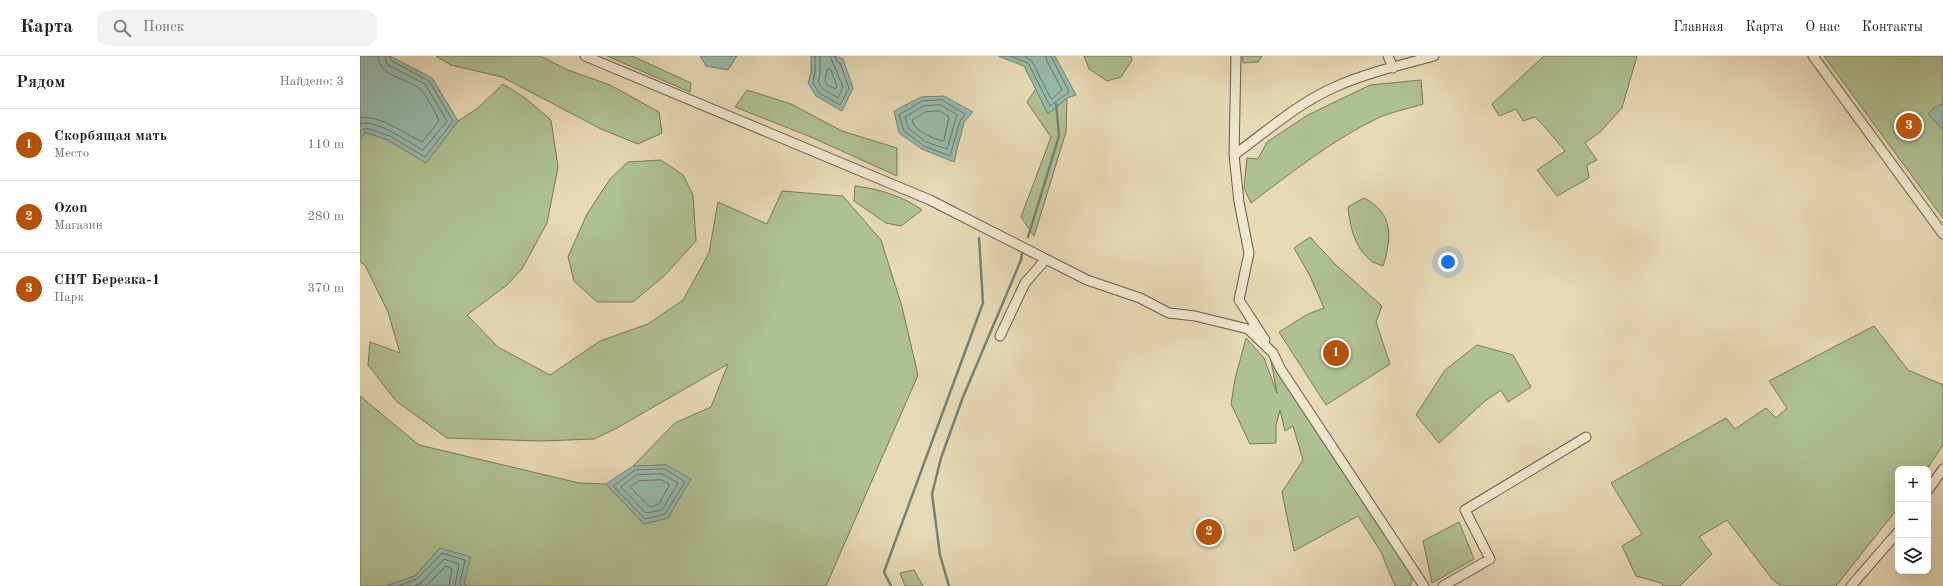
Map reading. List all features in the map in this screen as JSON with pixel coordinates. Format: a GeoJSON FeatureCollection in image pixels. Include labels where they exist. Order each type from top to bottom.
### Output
{"type":"FeatureCollection","features":[{"type":"Feature","properties":{"kind":"street"},"geometry":{"type":"LineString","coordinates":[[585,56],[930,200],[1087,280],[1140,298],[1169,313],[1195,316],[1248,329],[1273,353]]}},
{"type":"Feature","properties":{"kind":"street"},"geometry":{"type":"LineString","coordinates":[[1236,56],[1234,155],[1239,202],[1249,253],[1239,300],[1273,353],[1280,368],[1424,586]]}},
{"type":"Feature","properties":{"kind":"street"},"geometry":{"type":"LineString","coordinates":[[1388,56],[1393,68]]}},
{"type":"Feature","properties":{"kind":"street"},"geometry":{"type":"LineString","coordinates":[[1234,155],[1288,115],[1334,88],[1361,77],[1434,56]]}},
{"type":"Feature","properties":{"kind":"street"},"geometry":{"type":"LineString","coordinates":[[1813,56],[1943,234]]}},
{"type":"Feature","properties":{"kind":"street"},"geometry":{"type":"LineString","coordinates":[[1000,336],[1025,283],[1046,259]]}},
{"type":"Feature","properties":{"kind":"street"},"geometry":{"type":"LineString","coordinates":[[1443,586],[1490,559],[1465,510],[1586,437]]}},
{"type":"Feature","properties":{"kind":"street"},"geometry":{"type":"LineString","coordinates":[[1931,486],[1943,469]]}},
{"type":"Feature","properties":{"kind":"street"},"geometry":{"type":"LineString","coordinates":[[1851,586],[1895,535]]}},
{"type":"Feature","properties":{"kind":"green space"},"geometry":{"type":"Polygon","coordinates":[[[436,56],[540,56],[568,70],[610,85],[659,112],[662,133],[638,144],[601,129],[502,77],[451,65],[436,56]]]}},
{"type":"Feature","properties":{"kind":"green space"},"geometry":{"type":"Polygon","coordinates":[[[607,56],[632,56],[691,83],[690,92],[607,56]]]}},
{"type":"Feature","properties":{"kind":"green space"},"geometry":{"type":"Polygon","coordinates":[[[1084,56],[1131,56],[1132,60],[1121,77],[1107,81],[1089,69],[1084,56]]]}},
{"type":"Feature","properties":{"kind":"green space"},"geometry":{"type":"Polygon","coordinates":[[[1242,56],[1262,56],[1258,62],[1243,63],[1242,56]]]}},
{"type":"Feature","properties":{"kind":"green space"},"geometry":{"type":"Polygon","coordinates":[[[1544,56],[1637,56],[1622,108],[1600,132],[1585,143],[1597,160],[1587,165],[1589,178],[1557,196],[1537,170],[1565,151],[1535,117],[1523,121],[1516,109],[1499,116],[1492,104],[1544,56]]]}},
{"type":"Feature","properties":{"kind":"green space"},"geometry":{"type":"Polygon","coordinates":[[[1824,56],[1943,56],[1943,218],[1824,56]]]}},
{"type":"Feature","properties":{"kind":"green space"},"geometry":{"type":"Polygon","coordinates":[[[1421,80],[1423,104],[1387,114],[1343,137],[1251,203],[1244,188],[1247,158],[1258,159],[1267,142],[1308,115],[1370,85],[1421,80]]]}},
{"type":"Feature","properties":{"kind":"green space"},"geometry":{"type":"Polygon","coordinates":[[[503,84],[525,98],[551,120],[558,167],[547,223],[522,269],[507,285],[467,315],[498,347],[550,375],[600,341],[648,324],[683,300],[709,253],[718,202],[767,224],[782,191],[843,196],[881,240],[902,307],[918,375],[826,586],[466,586],[440,548],[415,576],[386,586],[360,586],[360,396],[419,445],[579,483],[606,484],[644,524],[666,465],[633,466],[675,423],[711,407],[728,364],[617,428],[594,439],[542,441],[447,438],[396,401],[368,365],[370,342],[400,353],[388,312],[365,265],[360,262],[360,140],[364,132],[388,140],[426,163],[458,121],[478,108],[503,84]]]}},
{"type":"Feature","properties":{"kind":"green space"},"geometry":{"type":"Polygon","coordinates":[[[1036,89],[1048,114],[1067,98],[1066,132],[1034,236],[1021,217],[1051,137],[1027,102],[1036,89]]]}},
{"type":"Feature","properties":{"kind":"green space"},"geometry":{"type":"Polygon","coordinates":[[[747,90],[791,104],[842,131],[897,148],[897,176],[811,137],[735,107],[747,90]]]}},
{"type":"Feature","properties":{"kind":"green space"},"geometry":{"type":"Polygon","coordinates":[[[661,160],[683,175],[693,195],[696,241],[664,276],[633,302],[597,302],[574,281],[568,257],[587,214],[610,179],[628,162],[661,160]]]}},
{"type":"Feature","properties":{"kind":"green space"},"geometry":{"type":"Polygon","coordinates":[[[855,186],[873,189],[899,197],[922,210],[901,226],[886,223],[854,201],[855,186]]]}},
{"type":"Feature","properties":{"kind":"green space"},"geometry":{"type":"Polygon","coordinates":[[[1364,198],[1374,204],[1386,219],[1389,236],[1383,266],[1372,262],[1364,254],[1356,242],[1350,221],[1348,207],[1364,198]]]}},
{"type":"Feature","properties":{"kind":"green space"},"geometry":{"type":"Polygon","coordinates":[[[1310,237],[1336,265],[1382,306],[1376,322],[1390,364],[1326,405],[1279,332],[1308,314],[1324,308],[1310,276],[1294,248],[1310,237]]]}},
{"type":"Feature","properties":{"kind":"green space"},"geometry":{"type":"Polygon","coordinates":[[[1874,326],[1908,370],[1943,385],[1943,445],[1929,466],[1895,466],[1895,512],[1836,586],[1781,586],[1772,579],[1727,520],[1699,537],[1712,554],[1680,586],[1663,586],[1661,583],[1636,576],[1622,546],[1642,534],[1611,483],[1726,418],[1735,429],[1766,408],[1776,418],[1787,408],[1769,381],[1874,326]]]}},
{"type":"Feature","properties":{"kind":"green space"},"geometry":{"type":"Polygon","coordinates":[[[1246,338],[1264,358],[1277,393],[1270,356],[1413,578],[1410,586],[1395,586],[1381,552],[1358,516],[1294,551],[1282,492],[1303,460],[1293,426],[1285,431],[1280,410],[1276,425],[1276,443],[1250,444],[1231,404],[1235,379],[1246,338]]]}},
{"type":"Feature","properties":{"kind":"green space"},"geometry":{"type":"Polygon","coordinates":[[[1477,345],[1513,355],[1531,387],[1508,402],[1501,390],[1485,401],[1439,443],[1416,415],[1445,370],[1477,345]]]}},
{"type":"Feature","properties":{"kind":"green space"},"geometry":{"type":"Polygon","coordinates":[[[1459,522],[1474,559],[1432,583],[1423,541],[1459,522]]]}},
{"type":"Feature","properties":{"kind":"green space"},"geometry":{"type":"Polygon","coordinates":[[[914,570],[923,586],[905,586],[900,573],[914,570]]]}},
{"type":"Feature","properties":{"kind":"water"},"geometry":{"type":"Polygon","coordinates":[[[360,56],[390,56],[432,78],[458,121],[426,163],[388,140],[365,132],[360,140],[360,56]]]}},
{"type":"Feature","properties":{"kind":"water"},"geometry":{"type":"Polygon","coordinates":[[[700,56],[737,56],[728,70],[706,66],[700,56]]]}},
{"type":"Feature","properties":{"kind":"water"},"geometry":{"type":"Polygon","coordinates":[[[811,56],[835,56],[843,59],[853,88],[842,111],[816,96],[808,83],[811,72],[811,56]]]}},
{"type":"Feature","properties":{"kind":"water"},"geometry":{"type":"Polygon","coordinates":[[[998,56],[1055,56],[1076,95],[1067,98],[1048,114],[1024,66],[998,56]]]}},
{"type":"Feature","properties":{"kind":"water"},"geometry":{"type":"Polygon","coordinates":[[[944,96],[973,112],[964,122],[954,162],[922,149],[899,133],[894,111],[921,97],[944,96]]]}},
{"type":"Feature","properties":{"kind":"water"},"geometry":{"type":"Polygon","coordinates":[[[1943,104],[1943,130],[1928,114],[1935,107],[1943,104]]]}},
{"type":"Feature","properties":{"kind":"water"},"geometry":{"type":"Polygon","coordinates":[[[666,465],[691,479],[668,518],[644,524],[606,484],[633,466],[666,465]]]}},
{"type":"Feature","properties":{"kind":"water"},"geometry":{"type":"Polygon","coordinates":[[[440,548],[471,557],[464,583],[466,586],[386,586],[415,576],[440,548]]]}},
{"type":"Feature","properties":{"kind":"waterway"},"geometry":{"type":"LineString","coordinates":[[1028,237],[1059,136],[1056,104]]}},
{"type":"Feature","properties":{"kind":"waterway"},"geometry":{"type":"LineString","coordinates":[[891,586],[884,572],[983,303],[979,238]]}},
{"type":"Feature","properties":{"kind":"waterway"},"geometry":{"type":"LineString","coordinates":[[949,586],[940,555],[932,494],[941,458],[963,397],[1021,260],[1022,253]]}},
{"type":"Feature","properties":{"kind":"place","name":"СНТ Березка-1"},"geometry":{"type":"Point","coordinates":[1909,126]}},
{"type":"Feature","properties":{"kind":"place","name":"Скорбящая мать"},"geometry":{"type":"Point","coordinates":[1336,353]}},
{"type":"Feature","properties":{"kind":"place","name":"Ozon"},"geometry":{"type":"Point","coordinates":[1209,532]}}]}
